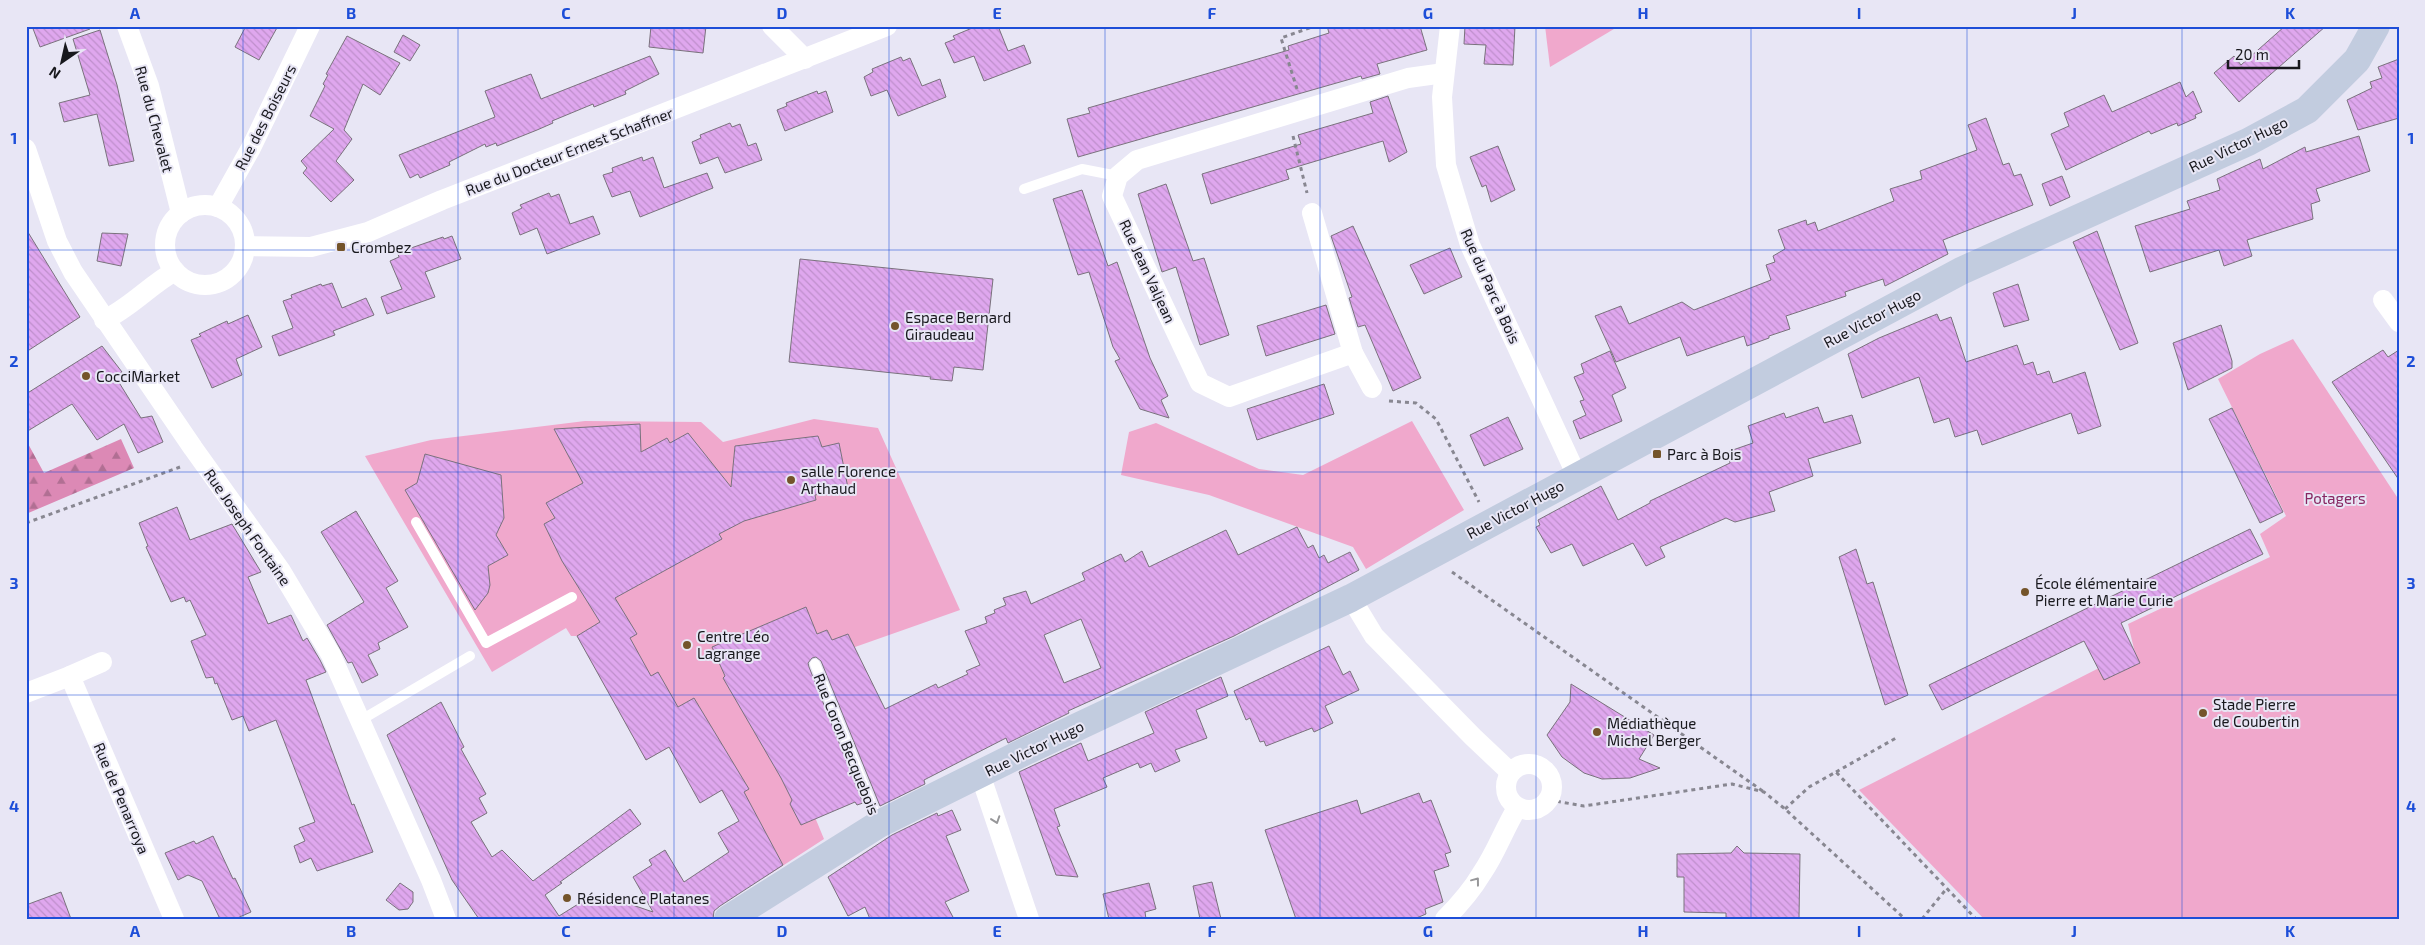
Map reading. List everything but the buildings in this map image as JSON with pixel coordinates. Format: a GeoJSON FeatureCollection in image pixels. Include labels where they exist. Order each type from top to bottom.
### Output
{"type":"FeatureCollection","features":[{"type":"Feature","properties":{"kind":"street","name":"Rue du Chevalet"},"geometry":{"type":"LineString","coordinates":[[128,26],[149,86],[181,213]]}},
{"type":"Feature","properties":{"kind":"street","name":"Rue des Boiseurs"},"geometry":{"type":"LineString","coordinates":[[218,207],[251,148],[310,26]]}},
{"type":"Feature","properties":{"kind":"street"},"geometry":{"type":"LineString","coordinates":[[772,26],[805,59]]}},
{"type":"Feature","properties":{"kind":"street","name":"Rue du Docteur Ernest Schaffner"},"geometry":{"type":"LineString","coordinates":[[245,246],[311,247],[368,232],[442,200],[887,26]]}},
{"type":"Feature","properties":{"kind":"street","name":"Rue du Parc à Bois"},"geometry":{"type":"LineString","coordinates":[[1450,26],[1442,97],[1446,166],[1470,245],[1577,476]]}},
{"type":"Feature","properties":{"kind":"street","name":"Rue Victor Hugo"},"geometry":{"type":"LineString","coordinates":[[728,919],[879,824],[1351,598],[1428,555],[1961,271],[2248,142],[2307,110],[2357,60],[2376,26]]}},
{"type":"Feature","properties":{"kind":"street"},"geometry":{"type":"LineString","coordinates":[[1118,176],[1137,160],[1408,78],[1444,73]]}},
{"type":"Feature","properties":{"kind":"street","name":"Rue Joseph Fontaine"},"geometry":{"type":"LineString","coordinates":[[26,149],[57,241],[73,272],[104,320],[280,571],[332,654],[432,880],[446,919]]}},
{"type":"Feature","properties":{"kind":"street","name":"Rue Jean Valjean"},"geometry":{"type":"LineString","coordinates":[[1118,176],[1112,196],[1200,383],[1229,397],[1353,354]]}},
{"type":"Feature","properties":{"kind":"street"},"geometry":{"type":"LineString","coordinates":[[199,206],[218,207],[229,213],[238,222],[244,233],[245,246],[243,258],[238,268],[219,283],[195,283],[184,279],[175,271],[168,260],[166,241],[172,222],[181,213],[199,206]]}},
{"type":"Feature","properties":{"kind":"street"},"geometry":{"type":"LineString","coordinates":[[1312,213],[1353,354],[1372,388]]}},
{"type":"Feature","properties":{"kind":"street"},"geometry":{"type":"LineString","coordinates":[[104,320],[115,315],[148,288],[175,271]]}},
{"type":"Feature","properties":{"kind":"street"},"geometry":{"type":"LineString","coordinates":[[2383,300],[2399,322]]}},
{"type":"Feature","properties":{"kind":"street"},"geometry":{"type":"LineString","coordinates":[[1351,598],[1374,636],[1510,772]]}},
{"type":"Feature","properties":{"kind":"street"},"geometry":{"type":"LineString","coordinates":[[26,693],[102,662]]}},
{"type":"Feature","properties":{"kind":"street","name":"Rue de Penarroya"},"geometry":{"type":"LineString","coordinates":[[70,676],[174,919]]}},
{"type":"Feature","properties":{"kind":"street"},"geometry":{"type":"LineString","coordinates":[[1524,764],[1534,764],[1544,768],[1552,784],[1549,800],[1535,810],[1526,811],[1517,808],[1506,794],[1505,786],[1510,772],[1524,764]]}},
{"type":"Feature","properties":{"kind":"street"},"geometry":{"type":"LineString","coordinates":[[980,774],[1029,919]]}},
{"type":"Feature","properties":{"kind":"street"},"geometry":{"type":"LineString","coordinates":[[1446,919],[1458,907],[1483,873],[1502,832],[1517,808]]}},
{"type":"Feature","properties":{"kind":"lane"},"geometry":{"type":"LineString","coordinates":[[1024,189],[1082,169],[1118,176]]}},
{"type":"Feature","properties":{"kind":"lane"},"geometry":{"type":"LineString","coordinates":[[416,522],[486,643],[572,596]]}},
{"type":"Feature","properties":{"kind":"lane"},"geometry":{"type":"LineString","coordinates":[[361,720],[470,656]]}},
{"type":"Feature","properties":{"kind":"lane","name":"Rue Coron Becquebois"},"geometry":{"type":"LineString","coordinates":[[815,664],[879,824]]}},
{"type":"Feature","properties":{"kind":"path"},"geometry":{"type":"LineString","coordinates":[[1312,213],[1282,38],[1315,26]]}},
{"type":"Feature","properties":{"kind":"path"},"geometry":{"type":"LineString","coordinates":[[1372,388],[1387,401],[1396,400],[1416,403],[1436,419],[1490,522]]}},
{"type":"Feature","properties":{"kind":"path"},"geometry":{"type":"LineString","coordinates":[[26,523],[202,459]]}},
{"type":"Feature","properties":{"kind":"path"},"geometry":{"type":"LineString","coordinates":[[1428,555],[1604,682],[1764,792],[1786,809],[1905,919]]}},
{"type":"Feature","properties":{"kind":"path"},"geometry":{"type":"LineString","coordinates":[[1786,809],[1809,787],[1896,738]]}},
{"type":"Feature","properties":{"kind":"path"},"geometry":{"type":"LineString","coordinates":[[1836,772],[1976,919]]}},
{"type":"Feature","properties":{"kind":"path"},"geometry":{"type":"LineString","coordinates":[[1549,800],[1584,806],[1732,784],[1764,792]]}},
{"type":"Feature","properties":{"kind":"path"},"geometry":{"type":"LineString","coordinates":[[1922,919],[1947,888]]}},
{"type":"Feature","properties":{"kind":"green space"},"geometry":{"type":"Polygon","coordinates":[[[1545,26],[1619,26],[1550,67],[1545,26]]]}},
{"type":"Feature","properties":{"kind":"green space","name":"Stade Pierre de Coubertin"},"geometry":{"type":"Polygon","coordinates":[[[2293,339],[2399,500],[2399,919],[1984,919],[1859,790],[2101,667],[2135,653],[2128,624],[2270,557],[2260,534],[2286,516],[2218,379],[2260,354],[2293,339]]]}},
{"type":"Feature","properties":{"kind":"green space","name":"Centre Léo Lagrange"},"geometry":{"type":"Polygon","coordinates":[[[814,419],[878,428],[960,610],[838,653],[827,630],[751,663],[824,839],[770,874],[690,736],[646,760],[577,636],[571,636],[566,628],[492,672],[365,456],[431,440],[585,421],[701,422],[723,442],[814,419]]]}},
{"type":"Feature","properties":{"kind":"green space"},"geometry":{"type":"Polygon","coordinates":[[[1412,421],[1464,510],[1366,569],[1353,547],[1209,495],[1121,475],[1129,432],[1156,423],[1259,469],[1303,475],[1412,421]]]}},
{"type":"Feature","properties":{"kind":"green space"},"geometry":{"type":"Polygon","coordinates":[[[121,439],[134,468],[26,514],[26,440],[44,473],[121,439]]]}},
{"type":"Feature","properties":{"kind":"place","name":"Crombez"},"geometry":{"type":"Point","coordinates":[341,247]}},
{"type":"Feature","properties":{"kind":"place","name":"Espace Bernard Giraudeau"},"geometry":{"type":"Point","coordinates":[895,326]}},
{"type":"Feature","properties":{"kind":"place","name":"CocciMarket"},"geometry":{"type":"Point","coordinates":[86,376]}},
{"type":"Feature","properties":{"kind":"place","name":"Parc à Bois"},"geometry":{"type":"Point","coordinates":[1657,454]}},
{"type":"Feature","properties":{"kind":"place","name":"salle Florence Arthaud"},"geometry":{"type":"Point","coordinates":[791,480]}},
{"type":"Feature","properties":{"kind":"place","name":"École élémentaire Pierre et Marie Curie"},"geometry":{"type":"Point","coordinates":[2025,592]}},
{"type":"Feature","properties":{"kind":"place","name":"Centre Léo Lagrange"},"geometry":{"type":"Point","coordinates":[687,645]}},
{"type":"Feature","properties":{"kind":"place","name":"Stade Pierre de Coubertin"},"geometry":{"type":"Point","coordinates":[2203,713]}},
{"type":"Feature","properties":{"kind":"place","name":"Médiathèque Michel Berger"},"geometry":{"type":"Point","coordinates":[1597,732]}},
{"type":"Feature","properties":{"kind":"place","name":"Résidence Platanes"},"geometry":{"type":"Point","coordinates":[567,898]}},
{"type":"Feature","properties":{"kind":"park label","name":"Potagers"},"geometry":{"type":"Point","coordinates":[2335,498]}}]}
